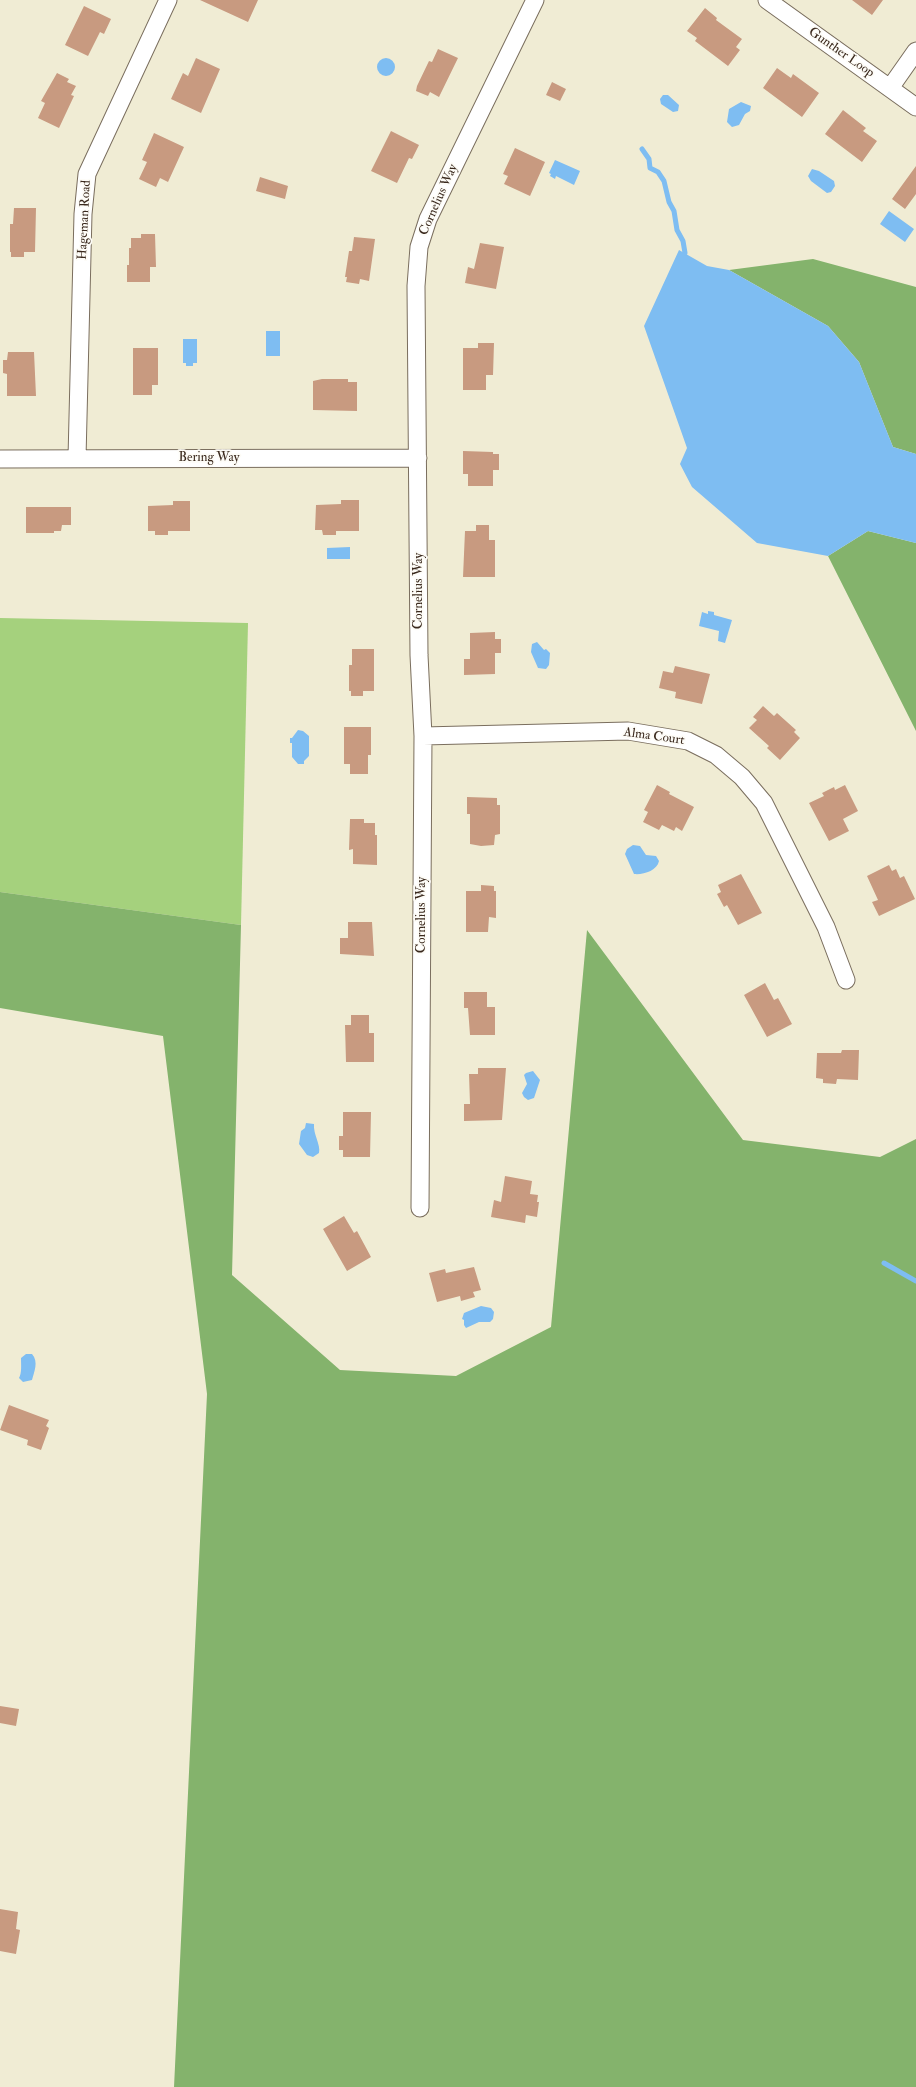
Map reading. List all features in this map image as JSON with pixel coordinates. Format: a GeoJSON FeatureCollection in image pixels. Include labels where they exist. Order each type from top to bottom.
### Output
{"type":"FeatureCollection","features":[{"type":"Feature","properties":{"kind":"street","name":"Hageman Road"},"geometry":{"type":"LineString","coordinates":[[77,458],[83,214],[87,174],[168,0]]}},
{"type":"Feature","properties":{"kind":"street","name":"Cornelius Way"},"geometry":{"type":"LineString","coordinates":[[420,1208],[423,736],[419,655],[416,286],[419,247],[428,219],[535,0]]}},
{"type":"Feature","properties":{"kind":"street","name":"Gunther Loop"},"geometry":{"type":"LineString","coordinates":[[767,0],[916,107]]}},
{"type":"Feature","properties":{"kind":"street"},"geometry":{"type":"LineString","coordinates":[[890,88],[916,51]]}},
{"type":"Feature","properties":{"kind":"street","name":"Bering Way"},"geometry":{"type":"LineString","coordinates":[[0,459],[418,458]]}},
{"type":"Feature","properties":{"kind":"street","name":"Alma Court"},"geometry":{"type":"LineString","coordinates":[[423,736],[628,731],[688,741],[716,755],[742,777],[764,803],[826,927],[846,980]]}},
{"type":"Feature","properties":{"kind":"green space"},"geometry":{"type":"Polygon","coordinates":[[[813,259],[916,287],[916,454],[893,447],[859,362],[828,326],[729,270],[813,259]]]}},
{"type":"Feature","properties":{"kind":"green space"},"geometry":{"type":"Polygon","coordinates":[[[868,531],[916,543],[916,731],[828,556],[868,531]]]}},
{"type":"Feature","properties":{"kind":"green space"},"geometry":{"type":"Polygon","coordinates":[[[0,618],[248,623],[241,925],[0,892],[0,618]]]}},
{"type":"Feature","properties":{"kind":"green space"},"geometry":{"type":"Polygon","coordinates":[[[0,892],[241,925],[232,1275],[340,1370],[456,1376],[551,1327],[587,930],[743,1140],[880,1157],[916,1139],[916,2087],[174,2087],[207,1394],[163,1036],[0,1008],[0,892]]]}},
{"type":"Feature","properties":{"kind":"water"},"geometry":{"type":"Polygon","coordinates":[[[386,58],[392,61],[395,67],[392,73],[386,76],[380,73],[377,67],[380,61],[386,58]]]}},
{"type":"Feature","properties":{"kind":"water"},"geometry":{"type":"Polygon","coordinates":[[[663,95],[668,95],[679,105],[678,111],[673,112],[661,104],[660,99],[663,95]]]}},
{"type":"Feature","properties":{"kind":"water"},"geometry":{"type":"Polygon","coordinates":[[[741,102],[751,106],[750,111],[745,114],[739,125],[732,127],[727,122],[729,109],[741,102]]]}},
{"type":"Feature","properties":{"kind":"water"},"geometry":{"type":"Polygon","coordinates":[[[555,160],[580,171],[574,185],[556,176],[555,179],[550,176],[551,174],[549,173],[555,160]]]}},
{"type":"Feature","properties":{"kind":"water"},"geometry":{"type":"Polygon","coordinates":[[[812,169],[819,171],[834,181],[835,186],[831,192],[827,193],[811,181],[808,176],[812,169]]]}},
{"type":"Feature","properties":{"kind":"water"},"geometry":{"type":"Polygon","coordinates":[[[889,211],[914,229],[905,242],[880,224],[889,211]]]}},
{"type":"Feature","properties":{"kind":"water"},"geometry":{"type":"Polygon","coordinates":[[[679,250],[707,266],[729,270],[828,326],[859,362],[893,447],[916,454],[916,543],[868,531],[828,556],[757,543],[692,487],[680,464],[687,448],[644,326],[679,250]]]}},
{"type":"Feature","properties":{"kind":"water"},"geometry":{"type":"Polygon","coordinates":[[[266,331],[280,331],[280,356],[266,356],[266,331]]]}},
{"type":"Feature","properties":{"kind":"water"},"geometry":{"type":"Polygon","coordinates":[[[183,339],[197,339],[197,363],[193,363],[193,366],[186,366],[186,363],[183,363],[183,339]]]}},
{"type":"Feature","properties":{"kind":"water"},"geometry":{"type":"Polygon","coordinates":[[[350,547],[350,559],[327,559],[327,548],[350,547]]]}},
{"type":"Feature","properties":{"kind":"water"},"geometry":{"type":"Polygon","coordinates":[[[708,611],[714,612],[714,615],[732,620],[725,643],[718,641],[719,631],[699,626],[702,612],[708,614],[708,611]]]}},
{"type":"Feature","properties":{"kind":"water"},"geometry":{"type":"Polygon","coordinates":[[[537,642],[544,650],[546,649],[550,653],[549,665],[546,669],[538,668],[531,652],[532,644],[537,642]]]}},
{"type":"Feature","properties":{"kind":"water"},"geometry":{"type":"Polygon","coordinates":[[[298,730],[303,731],[309,736],[309,756],[304,761],[304,764],[298,764],[292,757],[292,743],[290,743],[290,738],[292,738],[298,730]]]}},
{"type":"Feature","properties":{"kind":"water"},"geometry":{"type":"Polygon","coordinates":[[[633,845],[640,846],[646,855],[656,856],[659,861],[653,870],[641,874],[634,874],[625,854],[627,849],[633,845]]]}},
{"type":"Feature","properties":{"kind":"water"},"geometry":{"type":"Polygon","coordinates":[[[533,1071],[540,1080],[534,1098],[528,1100],[522,1093],[527,1084],[524,1075],[533,1071]]]}},
{"type":"Feature","properties":{"kind":"water"},"geometry":{"type":"Polygon","coordinates":[[[306,1123],[314,1124],[319,1146],[319,1153],[313,1157],[307,1155],[299,1144],[301,1131],[305,1128],[306,1123]]]}},
{"type":"Feature","properties":{"kind":"water"},"geometry":{"type":"Polygon","coordinates":[[[481,1306],[491,1308],[494,1312],[493,1319],[490,1322],[479,1322],[466,1328],[464,1325],[464,1320],[462,1319],[464,1313],[481,1306]]]}},
{"type":"Feature","properties":{"kind":"water"},"geometry":{"type":"Polygon","coordinates":[[[26,1354],[32,1354],[35,1360],[35,1367],[32,1380],[23,1382],[19,1378],[21,1371],[21,1358],[26,1354]]]}},
{"type":"Feature","properties":{"kind":"building"},"geometry":{"type":"Polygon","coordinates":[[[200,0],[258,0],[248,22],[200,0]]]}},
{"type":"Feature","properties":{"kind":"building"},"geometry":{"type":"Polygon","coordinates":[[[852,0],[883,0],[872,15],[852,0]]]}},
{"type":"Feature","properties":{"kind":"building"},"geometry":{"type":"Polygon","coordinates":[[[84,6],[111,19],[104,34],[100,32],[88,56],[65,45],[84,6]]]}},
{"type":"Feature","properties":{"kind":"building"},"geometry":{"type":"Polygon","coordinates":[[[705,8],[717,18],[716,20],[742,39],[736,47],[740,50],[728,66],[695,41],[697,38],[687,31],[705,8]]]}},
{"type":"Feature","properties":{"kind":"building"},"geometry":{"type":"Polygon","coordinates":[[[438,49],[458,58],[439,97],[430,92],[428,96],[416,91],[417,86],[429,61],[432,62],[438,49]]]}},
{"type":"Feature","properties":{"kind":"building"},"geometry":{"type":"Polygon","coordinates":[[[196,58],[220,69],[201,113],[171,99],[183,73],[188,76],[196,58]]]}},
{"type":"Feature","properties":{"kind":"building"},"geometry":{"type":"Polygon","coordinates":[[[777,68],[791,78],[793,74],[819,93],[802,117],[763,88],[777,68]]]}},
{"type":"Feature","properties":{"kind":"building"},"geometry":{"type":"Polygon","coordinates":[[[57,73],[69,79],[67,82],[76,86],[71,95],[74,96],[59,128],[38,118],[45,103],[41,101],[57,73]]]}},
{"type":"Feature","properties":{"kind":"building"},"geometry":{"type":"Polygon","coordinates":[[[552,82],[566,89],[560,101],[546,95],[552,82]]]}},
{"type":"Feature","properties":{"kind":"building"},"geometry":{"type":"Polygon","coordinates":[[[843,110],[866,128],[863,131],[877,141],[862,162],[825,134],[843,110]]]}},
{"type":"Feature","properties":{"kind":"building"},"geometry":{"type":"Polygon","coordinates":[[[391,131],[419,145],[412,159],[409,158],[397,183],[371,171],[391,131]]]}},
{"type":"Feature","properties":{"kind":"building"},"geometry":{"type":"Polygon","coordinates":[[[154,133],[184,147],[168,182],[160,178],[156,187],[139,179],[147,162],[142,160],[154,133]]]}},
{"type":"Feature","properties":{"kind":"building"},"geometry":{"type":"Polygon","coordinates":[[[515,148],[545,162],[530,196],[504,184],[508,176],[503,174],[515,148]]]}},
{"type":"Feature","properties":{"kind":"building"},"geometry":{"type":"Polygon","coordinates":[[[916,166],[916,194],[905,209],[892,199],[916,166]]]}},
{"type":"Feature","properties":{"kind":"building"},"geometry":{"type":"Polygon","coordinates":[[[260,177],[288,186],[285,199],[256,191],[260,177]]]}},
{"type":"Feature","properties":{"kind":"building"},"geometry":{"type":"Polygon","coordinates":[[[14,208],[36,208],[35,252],[24,252],[24,257],[11,257],[10,224],[13,224],[14,208]]]}},
{"type":"Feature","properties":{"kind":"building"},"geometry":{"type":"Polygon","coordinates":[[[141,234],[155,234],[156,267],[150,267],[150,282],[127,282],[127,265],[129,265],[129,248],[131,248],[131,238],[141,238],[141,234]]]}},
{"type":"Feature","properties":{"kind":"building"},"geometry":{"type":"Polygon","coordinates":[[[354,237],[375,239],[369,281],[360,279],[359,284],[346,282],[347,277],[345,277],[349,251],[352,251],[354,237]]]}},
{"type":"Feature","properties":{"kind":"building"},"geometry":{"type":"Polygon","coordinates":[[[480,243],[504,247],[496,289],[465,283],[468,267],[474,269],[480,243]]]}},
{"type":"Feature","properties":{"kind":"building"},"geometry":{"type":"Polygon","coordinates":[[[478,343],[494,343],[493,375],[486,375],[486,390],[463,390],[463,348],[478,348],[478,343]]]}},
{"type":"Feature","properties":{"kind":"building"},"geometry":{"type":"Polygon","coordinates":[[[133,348],[158,348],[158,385],[152,385],[152,395],[133,395],[133,348]]]}},
{"type":"Feature","properties":{"kind":"building"},"geometry":{"type":"Polygon","coordinates":[[[8,352],[34,352],[36,396],[7,396],[7,374],[3,373],[3,360],[7,360],[8,352]]]}},
{"type":"Feature","properties":{"kind":"building"},"geometry":{"type":"Polygon","coordinates":[[[322,379],[348,379],[348,382],[357,382],[357,411],[313,410],[313,381],[322,379]]]}},
{"type":"Feature","properties":{"kind":"building"},"geometry":{"type":"Polygon","coordinates":[[[463,451],[493,452],[493,454],[499,454],[499,470],[493,470],[493,486],[468,486],[468,474],[463,474],[463,451]]]}},
{"type":"Feature","properties":{"kind":"building"},"geometry":{"type":"Polygon","coordinates":[[[341,500],[359,500],[359,531],[336,531],[336,535],[323,535],[322,530],[315,530],[316,505],[341,504],[341,500]]]}},
{"type":"Feature","properties":{"kind":"building"},"geometry":{"type":"Polygon","coordinates":[[[173,501],[190,501],[190,531],[168,531],[168,535],[155,535],[155,531],[148,531],[148,506],[173,505],[173,501]]]}},
{"type":"Feature","properties":{"kind":"building"},"geometry":{"type":"Polygon","coordinates":[[[26,507],[71,507],[71,525],[62,525],[61,531],[54,531],[54,533],[26,533],[26,507]]]}},
{"type":"Feature","properties":{"kind":"building"},"geometry":{"type":"Polygon","coordinates":[[[476,525],[489,525],[489,540],[495,540],[495,577],[463,577],[465,531],[476,531],[476,525]]]}},
{"type":"Feature","properties":{"kind":"building"},"geometry":{"type":"Polygon","coordinates":[[[495,632],[495,639],[501,639],[501,653],[495,653],[495,674],[464,675],[464,659],[470,659],[470,633],[495,632]]]}},
{"type":"Feature","properties":{"kind":"building"},"geometry":{"type":"Polygon","coordinates":[[[352,649],[374,649],[374,691],[363,691],[363,696],[351,696],[351,691],[349,691],[349,665],[352,665],[352,649]]]}},
{"type":"Feature","properties":{"kind":"building"},"geometry":{"type":"Polygon","coordinates":[[[675,666],[710,674],[702,704],[675,698],[676,692],[659,688],[663,671],[673,673],[675,666]]]}},
{"type":"Feature","properties":{"kind":"building"},"geometry":{"type":"Polygon","coordinates":[[[763,706],[774,716],[777,713],[796,730],[794,732],[800,738],[780,760],[767,748],[769,746],[749,728],[757,720],[753,717],[763,706]]]}},
{"type":"Feature","properties":{"kind":"building"},"geometry":{"type":"Polygon","coordinates":[[[344,727],[371,727],[371,755],[368,755],[368,774],[350,774],[350,764],[344,764],[344,727]]]}},
{"type":"Feature","properties":{"kind":"building"},"geometry":{"type":"Polygon","coordinates":[[[657,785],[670,792],[669,794],[694,807],[682,831],[676,827],[674,831],[662,825],[659,830],[643,822],[648,812],[644,810],[657,785]]]}},
{"type":"Feature","properties":{"kind":"building"},"geometry":{"type":"Polygon","coordinates":[[[845,785],[858,811],[843,819],[849,831],[829,841],[809,803],[824,796],[822,793],[834,787],[835,790],[845,785]]]}},
{"type":"Feature","properties":{"kind":"building"},"geometry":{"type":"Polygon","coordinates":[[[467,797],[497,798],[497,805],[500,805],[500,834],[495,835],[494,845],[481,846],[470,844],[470,814],[467,814],[467,797]]]}},
{"type":"Feature","properties":{"kind":"building"},"geometry":{"type":"Polygon","coordinates":[[[350,819],[364,819],[364,823],[375,823],[375,835],[377,835],[377,865],[353,864],[353,849],[349,850],[350,819]]]}},
{"type":"Feature","properties":{"kind":"building"},"geometry":{"type":"Polygon","coordinates":[[[889,865],[892,871],[896,869],[900,878],[904,876],[915,899],[879,916],[872,902],[878,900],[867,876],[889,865]]]}},
{"type":"Feature","properties":{"kind":"building"},"geometry":{"type":"Polygon","coordinates":[[[741,874],[762,913],[738,925],[727,905],[724,907],[717,894],[721,892],[718,885],[741,874]]]}},
{"type":"Feature","properties":{"kind":"building"},"geometry":{"type":"Polygon","coordinates":[[[481,885],[494,886],[494,891],[496,891],[496,918],[489,917],[488,932],[466,932],[466,891],[481,891],[481,885]]]}},
{"type":"Feature","properties":{"kind":"building"},"geometry":{"type":"Polygon","coordinates":[[[348,922],[372,922],[374,956],[340,954],[340,938],[348,938],[348,922]]]}},
{"type":"Feature","properties":{"kind":"building"},"geometry":{"type":"Polygon","coordinates":[[[765,983],[774,1000],[778,998],[792,1024],[767,1037],[744,995],[765,983]]]}},
{"type":"Feature","properties":{"kind":"building"},"geometry":{"type":"Polygon","coordinates":[[[464,992],[487,992],[487,1007],[495,1007],[495,1035],[470,1035],[468,1008],[464,1008],[464,992]]]}},
{"type":"Feature","properties":{"kind":"building"},"geometry":{"type":"Polygon","coordinates":[[[351,1015],[369,1015],[369,1033],[374,1033],[374,1062],[346,1062],[345,1025],[351,1025],[351,1015]]]}},
{"type":"Feature","properties":{"kind":"building"},"geometry":{"type":"Polygon","coordinates":[[[842,1050],[859,1050],[858,1080],[837,1079],[836,1084],[823,1083],[823,1079],[816,1078],[817,1053],[841,1053],[842,1050]]]}},
{"type":"Feature","properties":{"kind":"building"},"geometry":{"type":"Polygon","coordinates":[[[478,1068],[506,1068],[502,1120],[464,1121],[464,1104],[470,1104],[469,1074],[478,1074],[478,1068]]]}},
{"type":"Feature","properties":{"kind":"building"},"geometry":{"type":"Polygon","coordinates":[[[343,1112],[371,1112],[370,1157],[343,1157],[343,1150],[339,1150],[339,1136],[343,1136],[343,1112]]]}},
{"type":"Feature","properties":{"kind":"building"},"geometry":{"type":"Polygon","coordinates":[[[505,1176],[532,1181],[530,1194],[538,1195],[537,1202],[539,1202],[537,1217],[526,1215],[525,1223],[491,1217],[494,1200],[501,1202],[505,1176]]]}},
{"type":"Feature","properties":{"kind":"building"},"geometry":{"type":"Polygon","coordinates":[[[344,1216],[354,1233],[357,1231],[371,1257],[347,1271],[323,1229],[344,1216]]]}},
{"type":"Feature","properties":{"kind":"building"},"geometry":{"type":"Polygon","coordinates":[[[474,1267],[481,1290],[473,1292],[475,1297],[461,1301],[460,1296],[437,1302],[429,1273],[445,1269],[446,1273],[474,1267]]]}},
{"type":"Feature","properties":{"kind":"building"},"geometry":{"type":"Polygon","coordinates":[[[9,1405],[49,1420],[46,1426],[49,1428],[41,1450],[27,1445],[28,1440],[0,1430],[9,1405]]]}},
{"type":"Feature","properties":{"kind":"building"},"geometry":{"type":"Polygon","coordinates":[[[0,1706],[19,1709],[16,1726],[0,1723],[0,1706]]]}},
{"type":"Feature","properties":{"kind":"building"},"geometry":{"type":"Polygon","coordinates":[[[0,1909],[18,1912],[16,1929],[20,1930],[16,1954],[0,1951],[0,1909]]]}},
{"type":"Feature","properties":{"kind":"waterway"},"geometry":{"type":"LineString","coordinates":[[642,149],[649,159],[650,168],[658,172],[664,181],[669,202],[674,211],[677,230],[683,241],[685,253]]}},
{"type":"Feature","properties":{"kind":"waterway"},"geometry":{"type":"LineString","coordinates":[[884,1263],[916,1281]]}}]}
